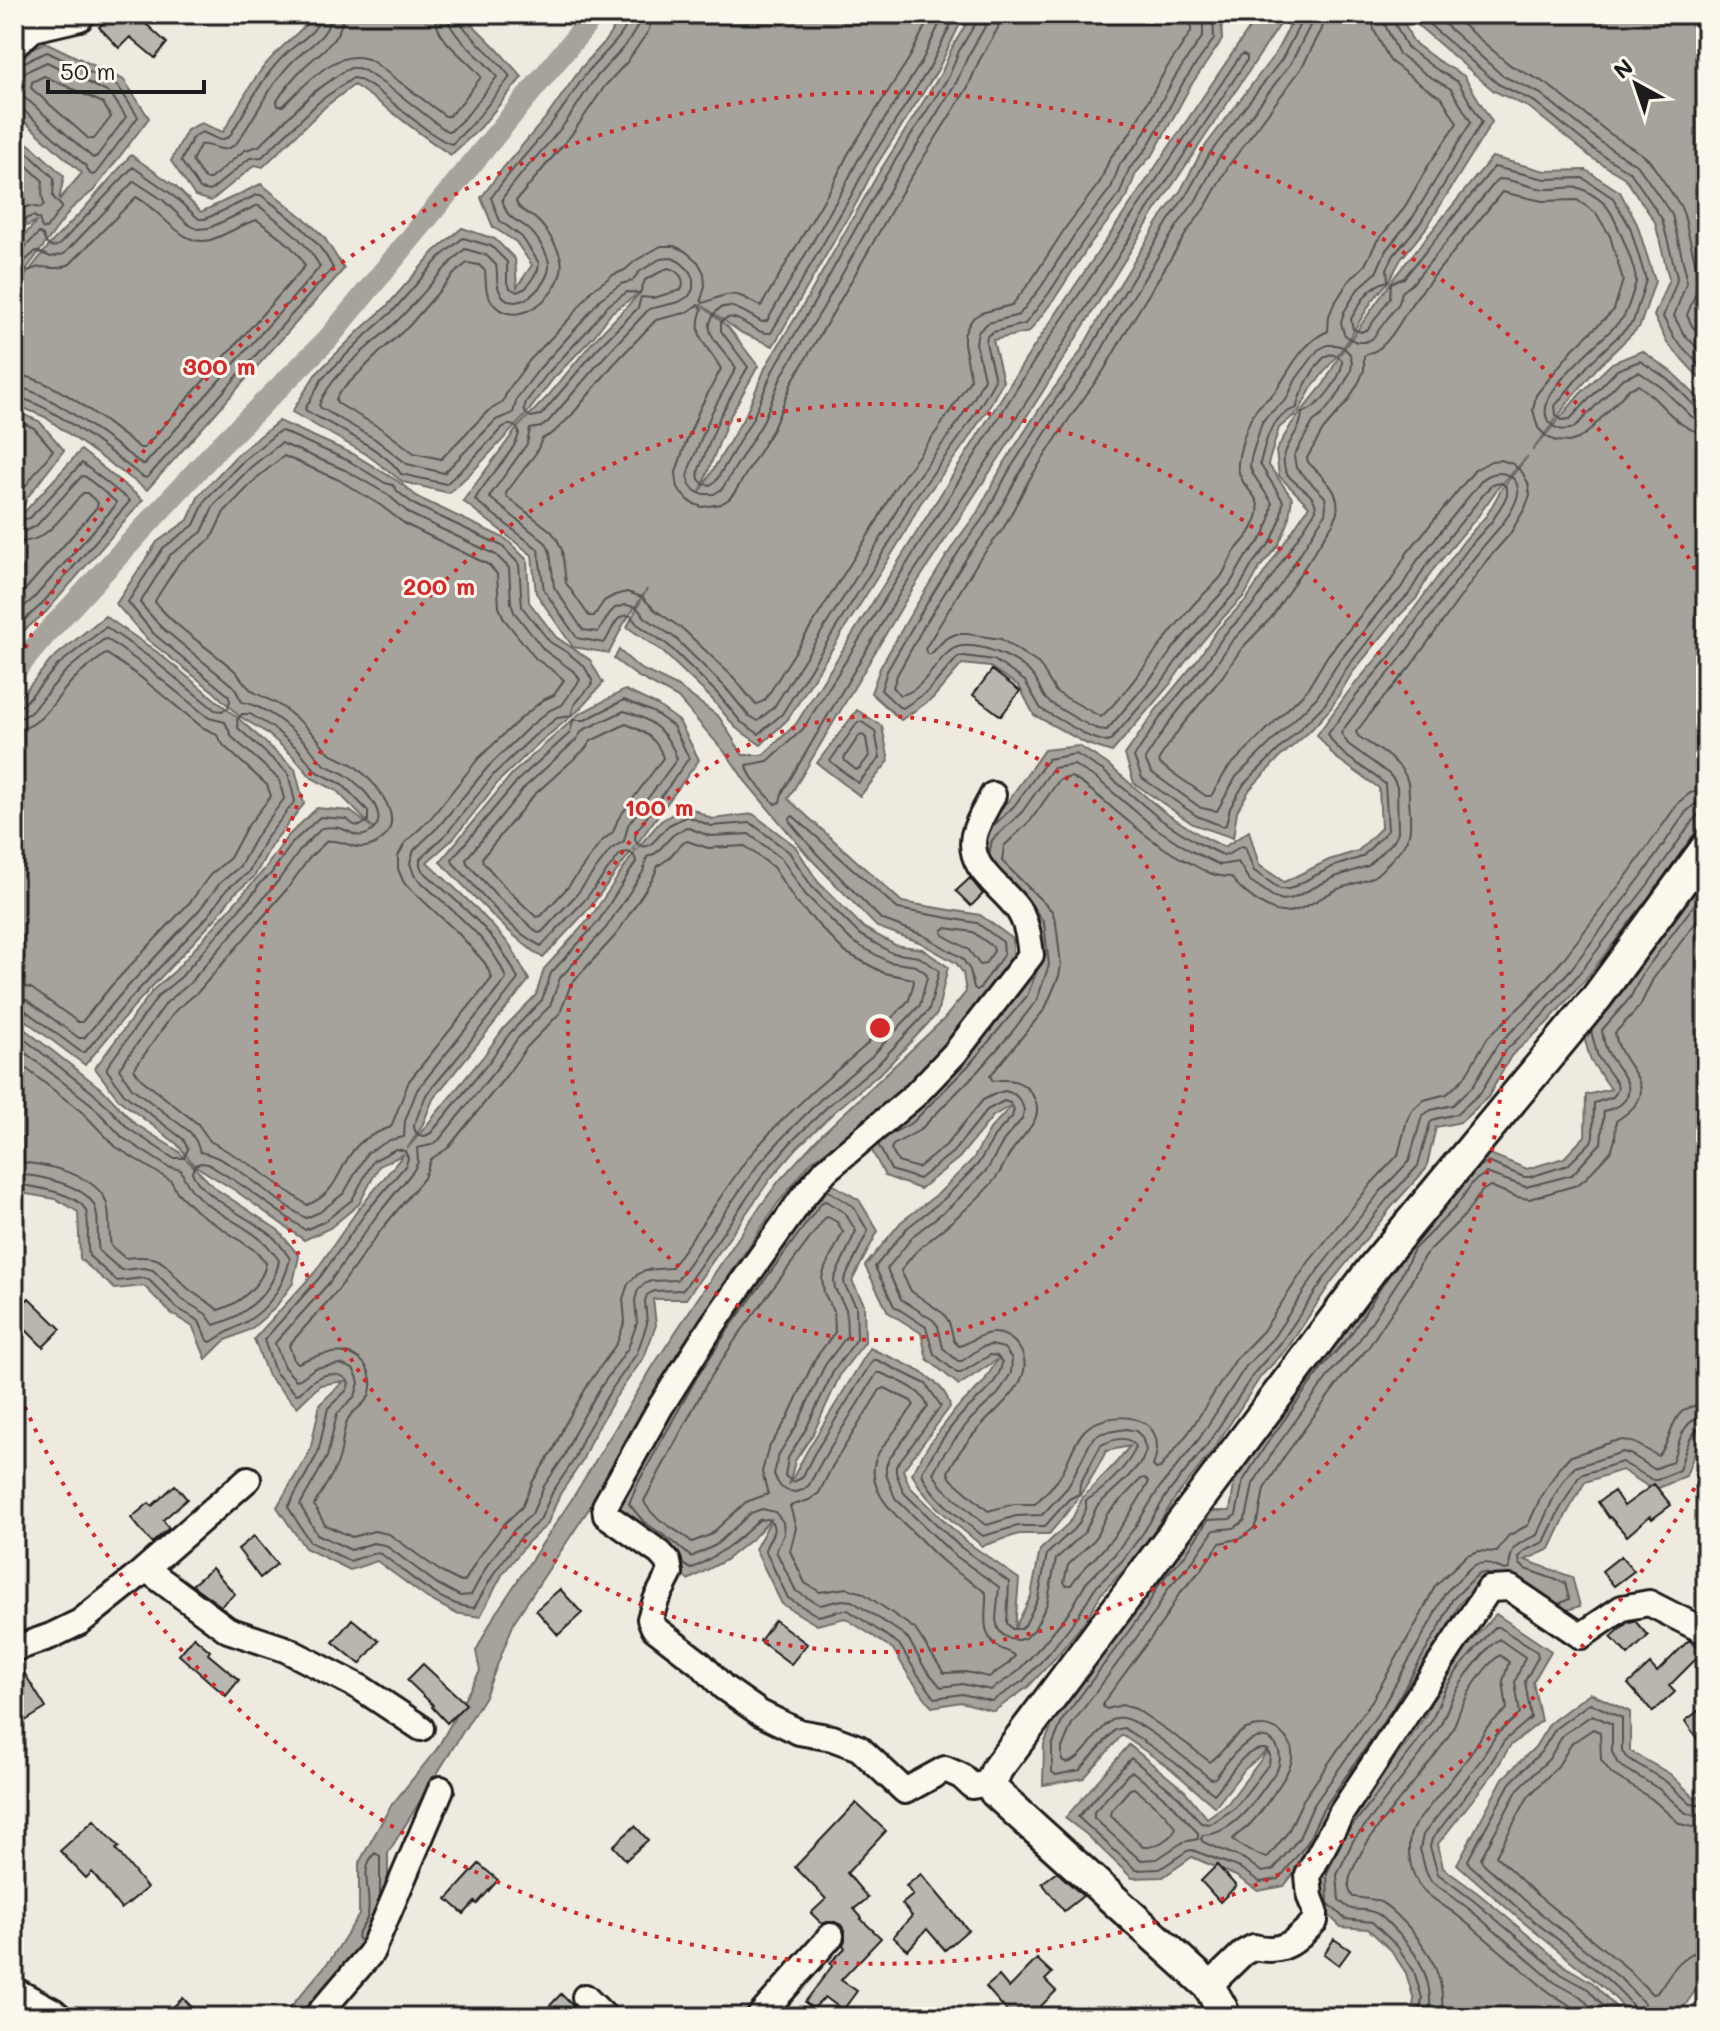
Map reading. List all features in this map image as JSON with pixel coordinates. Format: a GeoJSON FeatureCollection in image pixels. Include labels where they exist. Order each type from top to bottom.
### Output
{"type":"FeatureCollection","features":[{"type":"Feature","properties":{"kind":"street"},"geometry":{"type":"LineString","coordinates":[[14,46],[33,29],[80,18],[83,14]]}},
{"type":"Feature","properties":{"kind":"street"},"geometry":{"type":"LineString","coordinates":[[991,1783],[972,1786],[961,1776],[945,1769],[905,1791],[859,1748],[832,1738],[799,1732],[760,1713],[723,1687],[702,1665],[654,1628],[650,1619],[670,1573],[668,1562],[606,1515],[605,1506],[661,1406],[711,1327],[803,1197],[826,1170],[915,1095],[955,1053],[1031,955],[1029,936],[1018,909],[980,870],[973,846],[974,833],[993,795]]}},
{"type":"Feature","properties":{"kind":"street"},"geometry":{"type":"LineString","coordinates":[[1222,2017],[1222,2009],[1209,1986],[995,1792],[991,1783],[997,1769],[1372,1269],[1597,997],[1706,848]]}},
{"type":"Feature","properties":{"kind":"street"},"geometry":{"type":"LineString","coordinates":[[14,1649],[80,1622],[146,1569],[248,1479]]}},
{"type":"Feature","properties":{"kind":"street"},"geometry":{"type":"LineString","coordinates":[[146,1569],[228,1630],[285,1649],[361,1688],[421,1728]]}},
{"type":"Feature","properties":{"kind":"street"},"geometry":{"type":"LineString","coordinates":[[1209,1986],[1243,1953],[1254,1947],[1270,1951],[1283,1947],[1299,1939],[1315,1921],[1308,1875],[1342,1812],[1489,1589],[1510,1588],[1581,1636],[1622,1608],[1649,1603],[1706,1632]]}},
{"type":"Feature","properties":{"kind":"street"},"geometry":{"type":"LineString","coordinates":[[316,2017],[371,1953],[441,1789]]}},
{"type":"Feature","properties":{"kind":"street"},"geometry":{"type":"LineString","coordinates":[[759,2017],[831,1936]]}},
{"type":"Feature","properties":{"kind":"street"},"geometry":{"type":"LineString","coordinates":[[14,1990],[60,2017]]}},
{"type":"Feature","properties":{"kind":"street"},"geometry":{"type":"LineString","coordinates":[[585,1997],[605,2017]]}},
{"type":"Feature","properties":{"kind":"water"},"geometry":{"type":"Polygon","coordinates":[[[316,14],[462,14],[522,77],[481,127],[451,155],[354,85],[326,106],[263,167],[255,165],[211,201],[195,196],[171,161],[187,130],[201,123],[223,132],[265,65],[316,14]]]}},
{"type":"Feature","properties":{"kind":"water"},"geometry":{"type":"Polygon","coordinates":[[[624,14],[965,14],[937,71],[874,169],[773,346],[742,333],[700,304],[728,327],[758,366],[728,420],[700,492],[746,414],[766,366],[878,174],[942,72],[972,14],[1221,14],[1222,40],[1191,85],[1154,153],[1136,173],[1127,197],[1029,332],[993,340],[1003,381],[989,407],[920,504],[788,719],[761,745],[736,728],[712,699],[662,651],[627,627],[647,589],[609,653],[573,647],[536,593],[532,555],[463,501],[518,427],[641,292],[612,312],[525,416],[449,493],[403,482],[366,454],[292,412],[315,375],[387,306],[434,252],[462,228],[495,239],[515,259],[517,287],[532,265],[516,242],[493,227],[481,198],[624,14]]]}},
{"type":"Feature","properties":{"kind":"water"},"geometry":{"type":"Polygon","coordinates":[[[1259,14],[1287,14],[1154,213],[1040,396],[910,593],[788,799],[902,902],[980,915],[1013,939],[1013,956],[991,988],[911,1081],[811,1162],[778,1203],[679,1350],[590,1507],[515,1620],[485,1696],[388,1853],[388,1921],[310,2017],[282,2017],[331,1959],[359,1915],[359,1863],[390,1807],[437,1749],[480,1671],[476,1651],[494,1616],[746,1226],[779,1181],[821,1135],[944,1019],[966,992],[963,973],[956,963],[919,942],[877,927],[811,859],[678,698],[637,676],[614,659],[619,650],[639,668],[679,687],[719,717],[743,755],[763,755],[796,724],[1031,351],[1259,14]]]}},
{"type":"Feature","properties":{"kind":"water"},"geometry":{"type":"Polygon","coordinates":[[[1296,14],[1403,14],[1413,42],[1464,76],[1492,122],[1427,227],[1401,259],[1345,345],[1311,389],[1299,411],[1279,428],[1268,464],[1292,498],[1288,523],[1278,546],[1260,567],[1245,595],[1217,624],[1112,752],[1087,744],[1034,715],[1019,686],[990,667],[962,664],[933,698],[901,720],[871,693],[880,668],[954,544],[977,513],[1003,465],[1079,354],[1203,149],[1275,54],[1296,14]]]}},
{"type":"Feature","properties":{"kind":"water"},"geometry":{"type":"Polygon","coordinates":[[[1416,14],[1706,14],[1706,385],[1667,343],[1654,316],[1669,279],[1655,222],[1625,178],[1592,158],[1530,108],[1494,91],[1414,22],[1416,14]]]}},
{"type":"Feature","properties":{"kind":"water"},"geometry":{"type":"Polygon","coordinates":[[[45,42],[124,80],[149,118],[94,190],[71,209],[14,286],[14,247],[37,221],[14,232],[14,134],[64,176],[59,200],[82,173],[14,112],[14,58],[45,42]]]}},
{"type":"Feature","properties":{"kind":"water"},"geometry":{"type":"Polygon","coordinates":[[[131,155],[175,186],[201,212],[261,184],[324,237],[344,269],[147,490],[45,417],[14,404],[14,290],[51,243],[131,155]]]}},
{"type":"Feature","properties":{"kind":"water"},"geometry":{"type":"Polygon","coordinates":[[[1492,157],[1545,171],[1586,170],[1620,192],[1637,224],[1655,281],[1640,326],[1596,369],[1532,451],[1580,394],[1612,363],[1642,351],[1673,373],[1706,406],[1706,817],[1585,980],[1547,1023],[1511,1056],[1488,1097],[1461,1122],[1436,1127],[1426,1169],[1332,1281],[1287,1349],[1261,1376],[1213,1450],[1175,1498],[1150,1537],[1101,1594],[1085,1621],[1056,1657],[1028,1687],[994,1711],[961,1702],[932,1707],[893,1649],[845,1618],[817,1625],[782,1604],[755,1549],[772,1518],[726,1560],[688,1580],[607,1509],[819,1176],[859,1200],[878,1231],[852,1281],[864,1304],[865,1342],[841,1373],[813,1434],[795,1461],[789,1485],[870,1348],[918,1370],[939,1386],[950,1407],[903,1470],[910,1487],[964,1540],[1019,1579],[1015,1628],[1031,1596],[1040,1550],[1071,1521],[1083,1497],[1130,1446],[1106,1451],[1094,1474],[1049,1534],[1019,1534],[982,1546],[925,1494],[912,1473],[928,1446],[957,1408],[983,1383],[998,1359],[959,1385],[927,1359],[921,1333],[888,1312],[865,1266],[901,1222],[939,1193],[973,1159],[990,1129],[1012,1105],[993,1116],[959,1158],[920,1189],[885,1176],[866,1139],[963,1060],[1021,991],[1031,965],[1027,927],[1004,908],[975,831],[1008,801],[1044,750],[1079,746],[1106,763],[1164,812],[1224,847],[1249,831],[1259,865],[1284,882],[1329,860],[1358,851],[1381,828],[1379,788],[1335,757],[1317,735],[1487,515],[1502,488],[1528,456],[1498,488],[1431,572],[1416,599],[1352,673],[1331,708],[1250,789],[1237,811],[1233,838],[1193,824],[1134,783],[1125,755],[1218,629],[1246,600],[1309,506],[1279,476],[1276,451],[1292,423],[1324,384],[1339,356],[1396,275],[1492,157]]]}},
{"type":"Feature","properties":{"kind":"water"},"geometry":{"type":"Polygon","coordinates":[[[14,411],[39,421],[64,450],[27,498],[18,519],[81,450],[143,500],[46,612],[14,639],[14,411]]]}},
{"type":"Feature","properties":{"kind":"water"},"geometry":{"type":"Polygon","coordinates":[[[279,421],[353,454],[419,498],[506,539],[527,560],[529,602],[556,637],[590,660],[603,683],[580,709],[500,780],[453,839],[427,862],[510,945],[529,980],[433,1099],[422,1126],[407,1149],[504,1028],[536,995],[544,969],[591,917],[638,847],[661,821],[687,806],[712,819],[753,814],[795,846],[818,882],[864,928],[895,945],[922,949],[948,967],[937,1014],[885,1069],[797,1148],[771,1178],[686,1299],[653,1299],[656,1325],[644,1357],[615,1398],[581,1463],[560,1494],[547,1525],[528,1542],[502,1575],[480,1617],[455,1613],[427,1598],[377,1561],[350,1570],[305,1548],[277,1507],[310,1451],[320,1404],[344,1381],[320,1385],[297,1407],[268,1376],[254,1339],[315,1272],[357,1211],[404,1154],[379,1166],[359,1204],[330,1228],[304,1240],[194,1165],[177,1144],[119,1100],[95,1068],[154,989],[175,971],[264,870],[287,837],[317,808],[350,811],[374,829],[337,791],[312,778],[267,733],[239,716],[213,691],[148,640],[116,604],[157,542],[188,520],[199,495],[238,454],[279,421]]]}},
{"type":"Feature","properties":{"kind":"water"},"geometry":{"type":"Polygon","coordinates":[[[105,616],[157,652],[295,769],[304,804],[272,844],[254,877],[234,894],[85,1065],[14,1012],[14,704],[52,659],[105,616]]]}},
{"type":"Feature","properties":{"kind":"water"},"geometry":{"type":"Polygon","coordinates":[[[625,690],[657,705],[679,721],[699,760],[591,906],[543,958],[502,924],[440,862],[512,774],[579,714],[625,690]]]}},
{"type":"Feature","properties":{"kind":"water"},"geometry":{"type":"Polygon","coordinates":[[[857,710],[882,726],[889,761],[860,796],[817,763],[857,710]]]}},
{"type":"Feature","properties":{"kind":"water"},"geometry":{"type":"Polygon","coordinates":[[[1706,860],[1706,1432],[1700,1438],[1686,1476],[1654,1490],[1622,1470],[1585,1482],[1550,1549],[1525,1560],[1572,1577],[1580,1606],[1551,1615],[1483,1580],[1459,1604],[1447,1629],[1314,1847],[1284,1886],[1258,1891],[1236,1876],[1192,1857],[1163,1877],[1132,1878],[1065,1818],[1129,1745],[1185,1791],[1207,1818],[1228,1803],[1269,1749],[1245,1769],[1215,1807],[1170,1768],[1122,1735],[1084,1778],[1043,1785],[1044,1744],[1056,1716],[1205,1511],[1230,1511],[1235,1478],[1259,1440],[1383,1271],[1485,1152],[1527,1169],[1564,1158],[1585,1136],[1586,1095],[1611,1089],[1591,1061],[1581,1027],[1706,860]]]}},
{"type":"Feature","properties":{"kind":"water"},"geometry":{"type":"Polygon","coordinates":[[[14,1021],[104,1091],[134,1123],[178,1151],[216,1189],[278,1230],[299,1256],[293,1283],[274,1309],[251,1329],[224,1341],[206,1359],[193,1327],[172,1314],[144,1286],[115,1289],[80,1259],[78,1212],[56,1199],[14,1192],[14,1021]]]}},
{"type":"Feature","properties":{"kind":"water"},"geometry":{"type":"Polygon","coordinates":[[[1496,1614],[1551,1651],[1533,1682],[1541,1721],[1510,1746],[1495,1771],[1438,1844],[1443,1868],[1566,1967],[1593,1983],[1625,2017],[1411,2017],[1414,2000],[1406,1973],[1391,1950],[1368,1929],[1341,1927],[1320,1907],[1318,1872],[1338,1832],[1407,1743],[1425,1716],[1452,1663],[1496,1614]]]}},
{"type":"Feature","properties":{"kind":"water"},"geometry":{"type":"Polygon","coordinates":[[[1590,1693],[1630,1712],[1630,1751],[1670,1774],[1695,1798],[1706,1791],[1706,1965],[1704,1978],[1681,2011],[1684,2017],[1633,2017],[1608,1991],[1457,1864],[1503,1778],[1535,1747],[1550,1723],[1590,1693]]]}},
{"type":"Feature","properties":{"kind":"building"},"geometry":{"type":"Polygon","coordinates":[[[113,14],[135,14],[167,43],[155,58],[130,37],[119,48],[99,27],[113,14]]]}},
{"type":"Feature","properties":{"kind":"building"},"geometry":{"type":"Polygon","coordinates":[[[992,670],[1020,691],[1001,716],[973,695],[992,670]]]}},
{"type":"Feature","properties":{"kind":"building"},"geometry":{"type":"Polygon","coordinates":[[[970,878],[983,894],[971,906],[956,891],[970,878]]]}},
{"type":"Feature","properties":{"kind":"building"},"geometry":{"type":"Polygon","coordinates":[[[29,1298],[61,1329],[43,1347],[14,1318],[14,1313],[29,1298]]]}},
{"type":"Feature","properties":{"kind":"building"},"geometry":{"type":"Polygon","coordinates":[[[1654,1484],[1671,1505],[1652,1519],[1650,1516],[1627,1536],[1598,1502],[1614,1491],[1624,1506],[1654,1484]]]}},
{"type":"Feature","properties":{"kind":"building"},"geometry":{"type":"Polygon","coordinates":[[[175,1485],[187,1499],[163,1520],[169,1528],[152,1543],[131,1518],[149,1503],[152,1506],[175,1485]]]}},
{"type":"Feature","properties":{"kind":"building"},"geometry":{"type":"Polygon","coordinates":[[[254,1536],[277,1564],[260,1578],[238,1549],[254,1536]]]}},
{"type":"Feature","properties":{"kind":"building"},"geometry":{"type":"Polygon","coordinates":[[[1621,1556],[1634,1571],[1614,1586],[1602,1571],[1621,1556]]]}},
{"type":"Feature","properties":{"kind":"building"},"geometry":{"type":"Polygon","coordinates":[[[212,1568],[235,1594],[221,1606],[192,1585],[212,1568]]]}},
{"type":"Feature","properties":{"kind":"building"},"geometry":{"type":"Polygon","coordinates":[[[560,1589],[582,1613],[558,1635],[536,1610],[560,1589]]]}},
{"type":"Feature","properties":{"kind":"building"},"geometry":{"type":"Polygon","coordinates":[[[352,1619],[379,1641],[360,1664],[333,1642],[352,1619]]]}},
{"type":"Feature","properties":{"kind":"building"},"geometry":{"type":"Polygon","coordinates":[[[775,1620],[807,1644],[791,1664],[760,1641],[775,1620]]]}},
{"type":"Feature","properties":{"kind":"building"},"geometry":{"type":"Polygon","coordinates":[[[1635,1621],[1648,1636],[1628,1655],[1611,1637],[1628,1622],[1635,1621]]]}},
{"type":"Feature","properties":{"kind":"building"},"geometry":{"type":"Polygon","coordinates":[[[194,1637],[210,1651],[208,1654],[239,1680],[226,1696],[179,1655],[194,1637]]]}},
{"type":"Feature","properties":{"kind":"building"},"geometry":{"type":"Polygon","coordinates":[[[1689,1640],[1703,1652],[1669,1686],[1675,1692],[1653,1712],[1628,1684],[1650,1664],[1657,1672],[1689,1640]]]}},
{"type":"Feature","properties":{"kind":"building"},"geometry":{"type":"Polygon","coordinates":[[[18,1663],[46,1708],[14,1728],[14,1664],[18,1663]]]}},
{"type":"Feature","properties":{"kind":"building"},"geometry":{"type":"Polygon","coordinates":[[[423,1664],[466,1704],[447,1723],[407,1680],[423,1664]]]}},
{"type":"Feature","properties":{"kind":"building"},"geometry":{"type":"Polygon","coordinates":[[[1706,1705],[1706,1752],[1685,1721],[1706,1705]]]}},
{"type":"Feature","properties":{"kind":"building"},"geometry":{"type":"Polygon","coordinates":[[[856,1803],[886,1831],[847,1873],[868,1898],[854,1909],[881,1938],[841,1980],[857,1991],[843,2010],[825,1997],[813,2009],[805,2002],[832,1966],[830,1963],[845,1948],[845,1932],[835,1922],[822,1924],[811,1913],[826,1899],[795,1867],[856,1803]]]}},
{"type":"Feature","properties":{"kind":"building"},"geometry":{"type":"Polygon","coordinates":[[[94,1820],[119,1847],[116,1849],[147,1888],[121,1909],[92,1872],[86,1878],[60,1851],[94,1820]]]}},
{"type":"Feature","properties":{"kind":"building"},"geometry":{"type":"Polygon","coordinates":[[[635,1826],[648,1840],[626,1860],[613,1846],[635,1826]]]}},
{"type":"Feature","properties":{"kind":"building"},"geometry":{"type":"Polygon","coordinates":[[[479,1864],[498,1880],[464,1914],[447,1899],[479,1864]]]}},
{"type":"Feature","properties":{"kind":"building"},"geometry":{"type":"Polygon","coordinates":[[[1217,1865],[1236,1886],[1220,1902],[1201,1881],[1217,1865]]]}},
{"type":"Feature","properties":{"kind":"building"},"geometry":{"type":"Polygon","coordinates":[[[1057,1872],[1083,1896],[1064,1911],[1042,1883],[1057,1872]]]}},
{"type":"Feature","properties":{"kind":"building"},"geometry":{"type":"Polygon","coordinates":[[[921,1874],[968,1930],[945,1950],[927,1929],[908,1950],[893,1937],[912,1916],[902,1904],[913,1895],[906,1886],[921,1874]]]}},
{"type":"Feature","properties":{"kind":"building"},"geometry":{"type":"Polygon","coordinates":[[[1334,1939],[1350,1950],[1339,1965],[1324,1954],[1334,1939]]]}},
{"type":"Feature","properties":{"kind":"building"},"geometry":{"type":"Polygon","coordinates":[[[1037,1959],[1052,1973],[1045,1980],[1056,1991],[1030,2017],[1012,2017],[986,1987],[999,1976],[1009,1988],[1037,1959]]]}},
{"type":"Feature","properties":{"kind":"building"},"geometry":{"type":"Polygon","coordinates":[[[561,1994],[581,2017],[539,2017],[561,1994]]]}},
{"type":"Feature","properties":{"kind":"building"},"geometry":{"type":"Polygon","coordinates":[[[183,1998],[201,2017],[162,2017],[183,1998]]]}},
{"type":"Feature","properties":{"kind":"waterway"},"geometry":{"type":"LineString","coordinates":[[14,672],[213,453],[327,340],[595,14]]}}]}
